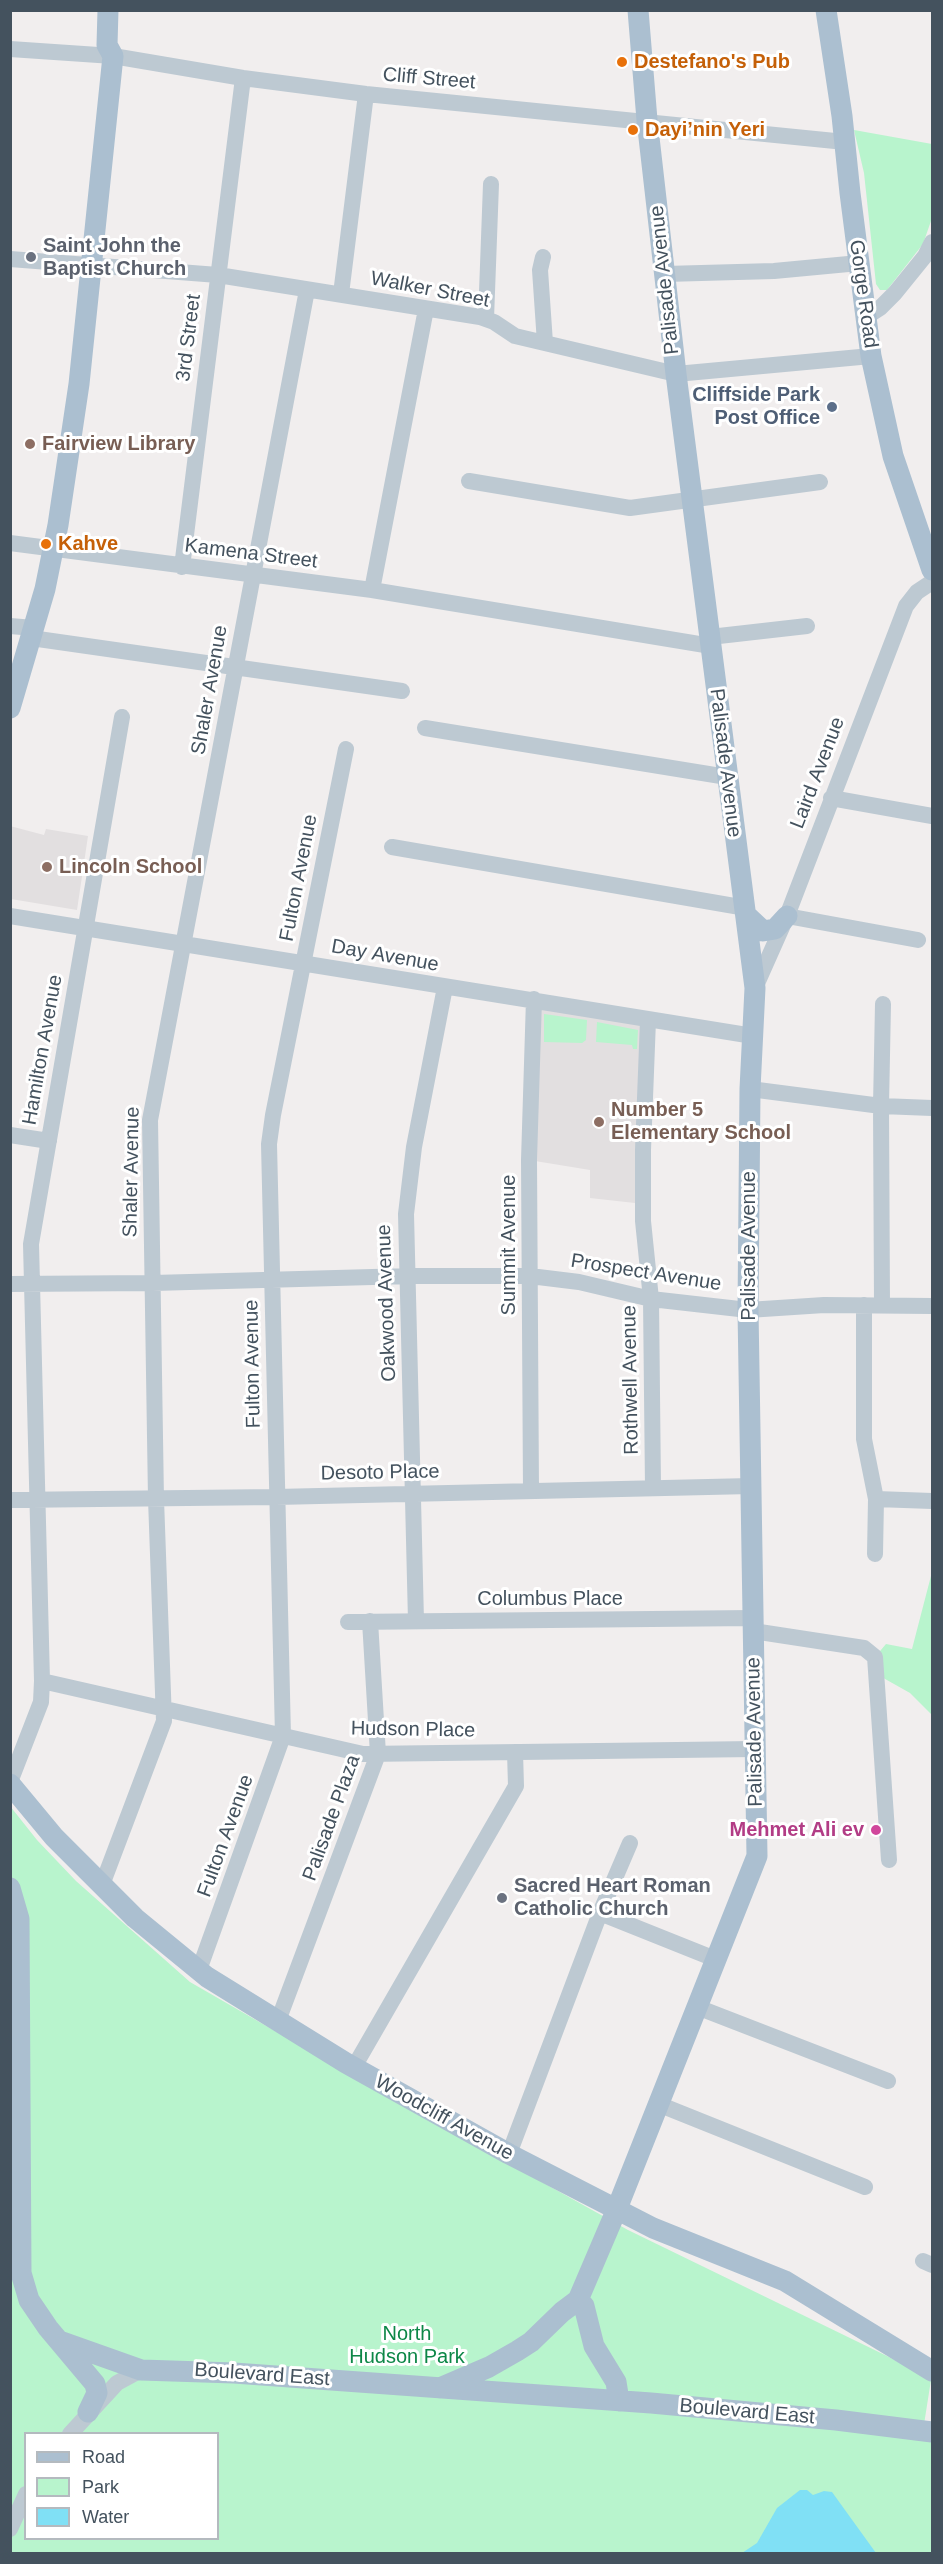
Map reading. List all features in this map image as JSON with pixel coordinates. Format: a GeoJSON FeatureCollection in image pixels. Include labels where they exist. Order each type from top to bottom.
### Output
{"type":"FeatureCollection","features":[{"type":"Feature","properties":{"kind":"main road"},"geometry":{"type":"LineString","coordinates":[[10,708],[33,633],[53,549],[79,384],[113,56],[107,45],[108,10]]}},
{"type":"Feature","properties":{"kind":"main road","name":"Palisade Avenue"},"geometry":{"type":"LineString","coordinates":[[578,2300],[616,2211],[757,1856],[748,1310],[750,1089],[755,988],[676,374],[647,120],[638,10]]}},
{"type":"Feature","properties":{"kind":"main road","name":"Gorge Road"},"geometry":{"type":"LineString","coordinates":[[826,10],[834,51],[872,356],[893,456],[933,570]]}},
{"type":"Feature","properties":{"kind":"main road"},"geometry":{"type":"LineString","coordinates":[[746,912],[763,931],[775,929],[787,916]]}},
{"type":"Feature","properties":{"kind":"main road","name":"Woodcliff Avenue"},"geometry":{"type":"LineString","coordinates":[[10,1783],[54,1838],[135,1918],[199,1970],[278,2021],[354,2067],[616,2211],[785,2281],[933,2371]]}},
{"type":"Feature","properties":{"kind":"main road","name":"Boulevard East"},"geometry":{"type":"LineString","coordinates":[[10,1888],[19,1919],[21,2273],[29,2300],[48,2328],[62,2342],[141,2370],[185,2370],[619,2400],[836,2420],[933,2432]]}},
{"type":"Feature","properties":{"kind":"main road"},"geometry":{"type":"LineString","coordinates":[[440,2388],[489,2367],[517,2351],[531,2342],[578,2300],[584,2306],[594,2346],[616,2382],[619,2400]]}},
{"type":"Feature","properties":{"kind":"main road"},"geometry":{"type":"LineString","coordinates":[[62,2342],[96,2385],[97,2393],[88,2412]]}},
{"type":"Feature","properties":{"kind":"street","name":"Cliff Street"},"geometry":{"type":"LineString","coordinates":[[10,48],[113,56],[243,78],[366,94],[647,120],[845,142]]}},
{"type":"Feature","properties":{"kind":"street","name":"3rd Street"},"geometry":{"type":"LineString","coordinates":[[182,567],[243,78]]}},
{"type":"Feature","properties":{"kind":"street"},"geometry":{"type":"LineString","coordinates":[[342,294],[366,94]]}},
{"type":"Feature","properties":{"kind":"street"},"geometry":{"type":"LineString","coordinates":[[486,319],[491,184]]}},
{"type":"Feature","properties":{"kind":"street"},"geometry":{"type":"LineString","coordinates":[[866,317],[895,294],[929,249]]}},
{"type":"Feature","properties":{"kind":"street"},"geometry":{"type":"LineString","coordinates":[[543,257],[540,270],[545,343]]}},
{"type":"Feature","properties":{"kind":"street","name":"Walker Street"},"geometry":{"type":"LineString","coordinates":[[10,259],[218,276],[342,294],[486,319],[515,336],[676,374],[872,356]]}},
{"type":"Feature","properties":{"kind":"street"},"geometry":{"type":"LineString","coordinates":[[665,274],[774,271],[859,263]]}},
{"type":"Feature","properties":{"kind":"street","name":"Shaler Avenue"},"geometry":{"type":"LineString","coordinates":[[102,1885],[164,1721],[156,1499],[150,1120],[307,290]]}},
{"type":"Feature","properties":{"kind":"street"},"geometry":{"type":"LineString","coordinates":[[372,590],[426,309]]}},
{"type":"Feature","properties":{"kind":"street"},"geometry":{"type":"LineString","coordinates":[[469,482],[630,508],[820,482]]}},
{"type":"Feature","properties":{"kind":"street","name":"Kamena Street"},"geometry":{"type":"LineString","coordinates":[[10,543],[372,590],[486,610],[710,641],[807,626]]}},
{"type":"Feature","properties":{"kind":"street","name":"Laird Avenue"},"geometry":{"type":"LineString","coordinates":[[755,988],[787,916],[906,606],[917,592],[933,582]]}},
{"type":"Feature","properties":{"kind":"street"},"geometry":{"type":"LineString","coordinates":[[10,626],[33,633],[236,668],[402,691]]}},
{"type":"Feature","properties":{"kind":"street","name":"Hamilton Avenue"},"geometry":{"type":"LineString","coordinates":[[10,1783],[41,1702],[42,1681],[31,1244],[122,717]]}},
{"type":"Feature","properties":{"kind":"street"},"geometry":{"type":"LineString","coordinates":[[425,728],[727,777]]}},
{"type":"Feature","properties":{"kind":"street","name":"Fulton Avenue"},"geometry":{"type":"LineString","coordinates":[[199,1970],[283,1736],[269,1144],[346,749]]}},
{"type":"Feature","properties":{"kind":"street"},"geometry":{"type":"LineString","coordinates":[[831,798],[933,816]]}},
{"type":"Feature","properties":{"kind":"street"},"geometry":{"type":"LineString","coordinates":[[392,848],[746,912]]}},
{"type":"Feature","properties":{"kind":"street","name":"Day Avenue"},"geometry":{"type":"LineString","coordinates":[[10,916],[753,1036]]}},
{"type":"Feature","properties":{"kind":"street"},"geometry":{"type":"LineString","coordinates":[[787,916],[918,940]]}},
{"type":"Feature","properties":{"kind":"street","name":"Oakwood Avenue"},"geometry":{"type":"LineString","coordinates":[[416,1621],[406,1214],[408,1184],[445,987]]}},
{"type":"Feature","properties":{"kind":"street","name":"Summit Avenue"},"geometry":{"type":"LineString","coordinates":[[531,1491],[529,1160],[534,999]]}},
{"type":"Feature","properties":{"kind":"street"},"geometry":{"type":"LineString","coordinates":[[882,1305],[883,1004]]}},
{"type":"Feature","properties":{"kind":"street","name":"Rothwell Avenue"},"geometry":{"type":"LineString","coordinates":[[648,1020],[642,1150],[643,1221],[651,1299],[653,1488]]}},
{"type":"Feature","properties":{"kind":"street"},"geometry":{"type":"LineString","coordinates":[[750,1089],[881,1106],[933,1108]]}},
{"type":"Feature","properties":{"kind":"street"},"geometry":{"type":"LineString","coordinates":[[10,1135],[49,1141]]}},
{"type":"Feature","properties":{"kind":"street","name":"Prospect Avenue"},"geometry":{"type":"LineString","coordinates":[[10,1284],[153,1283],[272,1278],[530,1276],[579,1282],[651,1299],[748,1310],[824,1305],[933,1306]]}},
{"type":"Feature","properties":{"kind":"street"},"geometry":{"type":"LineString","coordinates":[[864,1305],[864,1438],[876,1499],[875,1554]]}},
{"type":"Feature","properties":{"kind":"street","name":"Desoto Place"},"geometry":{"type":"LineString","coordinates":[[10,1500],[276,1497],[751,1486]]}},
{"type":"Feature","properties":{"kind":"street"},"geometry":{"type":"LineString","coordinates":[[876,1499],[933,1501]]}},
{"type":"Feature","properties":{"kind":"street","name":"Palisade Plaza"},"geometry":{"type":"LineString","coordinates":[[278,2021],[378,1754],[370,1621]]}},
{"type":"Feature","properties":{"kind":"street","name":"Columbus Place"},"geometry":{"type":"LineString","coordinates":[[348,1622],[753,1624],[858,1647],[871,1652],[878,1664],[889,1860]]}},
{"type":"Feature","properties":{"kind":"street","name":"Hudson Place"},"geometry":{"type":"LineString","coordinates":[[42,1681],[363,1754],[755,1749]]}},
{"type":"Feature","properties":{"kind":"street"},"geometry":{"type":"LineString","coordinates":[[354,2067],[516,1786],[514,1752]]}},
{"type":"Feature","properties":{"kind":"street"},"geometry":{"type":"LineString","coordinates":[[509,2154],[600,1913],[630,1843]]}},
{"type":"Feature","properties":{"kind":"street"},"geometry":{"type":"LineString","coordinates":[[600,1913],[715,1959]]}},
{"type":"Feature","properties":{"kind":"street"},"geometry":{"type":"LineString","coordinates":[[697,2007],[888,2080]]}},
{"type":"Feature","properties":{"kind":"street"},"geometry":{"type":"LineString","coordinates":[[658,2104],[865,2187]]}},
{"type":"Feature","properties":{"kind":"street"},"geometry":{"type":"LineString","coordinates":[[71,2432],[117,2383],[141,2370]]}},
{"type":"Feature","properties":{"kind":"street"},"geometry":{"type":"LineString","coordinates":[[10,2529],[24,2498]]}},
{"type":"Feature","properties":{"kind":"shaded area","name":"Lincoln School"},"geometry":{"type":"Polygon","coordinates":[[[10,826],[44,835],[46,829],[88,836],[77,910],[11,899],[10,826]]]}},
{"type":"Feature","properties":{"kind":"shaded area"},"geometry":{"type":"Polygon","coordinates":[[[534,999],[648,1020],[644,1204],[590,1198],[590,1170],[529,1160],[534,999]]]}},
{"type":"Feature","properties":{"kind":"green space"},"geometry":{"type":"Polygon","coordinates":[[[854,130],[932,144],[932,218],[923,244],[887,290],[880,290],[876,284],[864,173],[854,130]]]}},
{"type":"Feature","properties":{"kind":"green space"},"geometry":{"type":"Polygon","coordinates":[[[544,1014],[587,1020],[586,1040],[582,1043],[544,1042],[544,1014]]]}},
{"type":"Feature","properties":{"kind":"green space"},"geometry":{"type":"Polygon","coordinates":[[[597,1022],[638,1030],[637,1049],[633,1049],[632,1045],[596,1042],[597,1022]]]}},
{"type":"Feature","properties":{"kind":"green space"},"geometry":{"type":"Polygon","coordinates":[[[932,1572],[932,1715],[910,1693],[878,1675],[875,1657],[886,1644],[912,1649],[932,1572]]]}},
{"type":"Feature","properties":{"kind":"green space","name":"North Hudson Park"},"geometry":{"type":"Polygon","coordinates":[[[10,1806],[37,1840],[76,1881],[190,1982],[628,2230],[889,2357],[931,2380],[922,2437],[932,2443],[932,2553],[11,2553],[10,1806]]]}},
{"type":"Feature","properties":{"kind":"water"},"geometry":{"type":"Polygon","coordinates":[[[800,2490],[807,2490],[813,2495],[824,2491],[832,2492],[876,2553],[742,2553],[757,2543],[777,2508],[800,2490]]]}},
{"type":"Feature","properties":{"kind":"place","name":"Destefano's Pub"},"geometry":{"type":"Point","coordinates":[622,62]}},
{"type":"Feature","properties":{"kind":"place","name":"Dayi’nin Yeri"},"geometry":{"type":"Point","coordinates":[633,130]}},
{"type":"Feature","properties":{"kind":"place","name":"Saint John the Baptist Church"},"geometry":{"type":"Point","coordinates":[31,257]}},
{"type":"Feature","properties":{"kind":"place","name":"Cliffside Park Post Office"},"geometry":{"type":"Point","coordinates":[832,407]}},
{"type":"Feature","properties":{"kind":"place","name":"Fairview Library"},"geometry":{"type":"Point","coordinates":[30,444]}},
{"type":"Feature","properties":{"kind":"place","name":"Kahve"},"geometry":{"type":"Point","coordinates":[46,544]}},
{"type":"Feature","properties":{"kind":"place","name":"Lincoln School"},"geometry":{"type":"Point","coordinates":[47,867]}},
{"type":"Feature","properties":{"kind":"place","name":"Number 5 Elementary School"},"geometry":{"type":"Point","coordinates":[599,1122]}},
{"type":"Feature","properties":{"kind":"place","name":"Mehmet Ali ev"},"geometry":{"type":"Point","coordinates":[876,1830]}},
{"type":"Feature","properties":{"kind":"place","name":"Sacred Heart Roman Catholic Church"},"geometry":{"type":"Point","coordinates":[502,1898]}}]}
